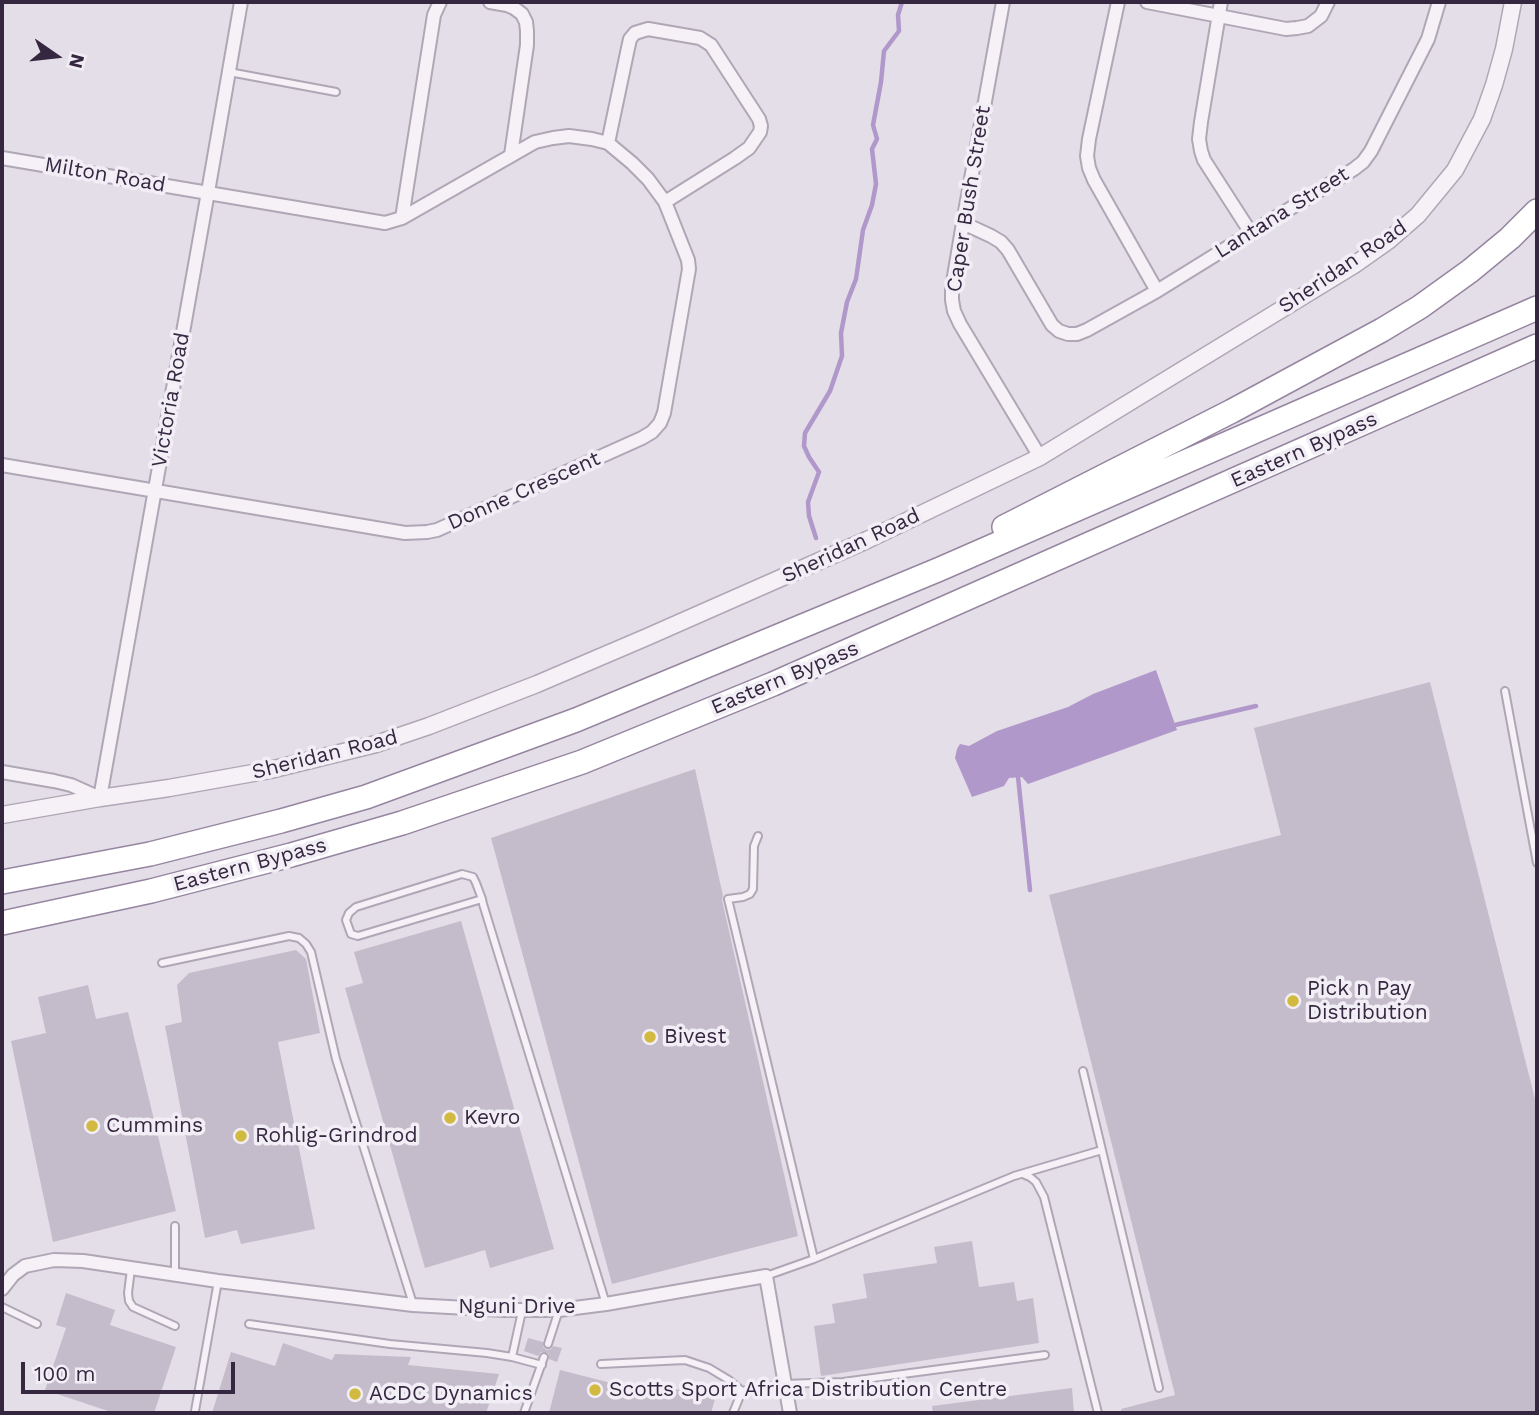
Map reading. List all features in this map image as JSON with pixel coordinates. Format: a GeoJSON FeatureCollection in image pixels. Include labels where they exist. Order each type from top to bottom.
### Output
{"type":"FeatureCollection","features":[{"type":"Feature","properties":{"kind":"highway"},"geometry":{"type":"LineString","coordinates":[[940,569],[995,531],[1232,411],[1382,330],[1470,271],[1510,238],[1537,211]]}},
{"type":"Feature","properties":{"kind":"highway","name":"Eastern Bypass"},"geometry":{"type":"LineString","coordinates":[[2,883],[150,853],[366,797],[576,720],[940,569],[1537,308]]}},
{"type":"Feature","properties":{"kind":"highway","name":"Eastern Bypass"},"geometry":{"type":"LineString","coordinates":[[2,923],[151,891],[292,855],[402,823],[582,762],[773,684],[1537,346]]}},
{"type":"Feature","properties":{"kind":"street","name":"Victoria Road"},"geometry":{"type":"LineString","coordinates":[[100,797],[241,2]]}},
{"type":"Feature","properties":{"kind":"street"},"geometry":{"type":"LineString","coordinates":[[402,218],[434,15],[440,2]]}},
{"type":"Feature","properties":{"kind":"street"},"geometry":{"type":"LineString","coordinates":[[490,2],[514,8],[522,14],[526,22],[527,45],[511,155]]}},
{"type":"Feature","properties":{"kind":"street","name":"Caper Bush Street"},"geometry":{"type":"LineString","coordinates":[[1003,2],[963,223],[952,300],[960,324],[1040,457]]}},
{"type":"Feature","properties":{"kind":"street"},"geometry":{"type":"LineString","coordinates":[[1118,2],[1087,156],[1094,180],[1157,291]]}},
{"type":"Feature","properties":{"kind":"street"},"geometry":{"type":"LineString","coordinates":[[1147,2],[1219,8],[1286,29],[1308,26],[1321,16],[1328,2]]}},
{"type":"Feature","properties":{"kind":"street","name":"Lantana Street"},"geometry":{"type":"LineString","coordinates":[[963,223],[1001,242],[1008,250],[1052,325],[1068,334],[1087,330],[1157,291],[1363,162],[1428,39],[1439,2]]}},
{"type":"Feature","properties":{"kind":"street","name":"Sheridan Road"},"geometry":{"type":"LineString","coordinates":[[2,815],[270,770],[376,744],[429,726],[537,684],[684,621],[867,540],[1040,457],[1353,265],[1388,242],[1418,215],[1455,170],[1482,119],[1498,73],[1513,2]]}},
{"type":"Feature","properties":{"kind":"street"},"geometry":{"type":"LineString","coordinates":[[1219,8],[1199,139],[1204,160],[1251,233]]}},
{"type":"Feature","properties":{"kind":"street"},"geometry":{"type":"LineString","coordinates":[[208,192],[378,222],[393,222],[535,142],[569,136],[608,142],[628,48],[635,33],[648,29],[700,38],[712,45],[761,126],[760,132],[748,148],[665,202]]}},
{"type":"Feature","properties":{"kind":"street","name":"Donne Crescent"},"geometry":{"type":"LineString","coordinates":[[2,465],[405,533],[427,532],[449,524],[642,438],[652,432],[664,414],[690,269],[665,202],[648,179],[608,142]]}},
{"type":"Feature","properties":{"kind":"street","name":"Milton Road"},"geometry":{"type":"LineString","coordinates":[[2,158],[208,192]]}},
{"type":"Feature","properties":{"kind":"street"},"geometry":{"type":"LineString","coordinates":[[2,772],[62,783],[100,797]]}},
{"type":"Feature","properties":{"kind":"street","name":"Nguni Drive"},"geometry":{"type":"LineString","coordinates":[[2,1289],[13,1275],[25,1266],[54,1260],[83,1261],[413,1306],[559,1310],[766,1276]]}},
{"type":"Feature","properties":{"kind":"street"},"geometry":{"type":"LineString","coordinates":[[766,1276],[790,1413]]}},
{"type":"Feature","properties":{"kind":"lane"},"geometry":{"type":"LineString","coordinates":[[229,72],[336,92]]}},
{"type":"Feature","properties":{"kind":"lane"},"geometry":{"type":"LineString","coordinates":[[1505,691],[1537,863]]}},
{"type":"Feature","properties":{"kind":"lane"},"geometry":{"type":"LineString","coordinates":[[758,836],[754,846],[753,889],[743,897],[728,899],[814,1259]]}},
{"type":"Feature","properties":{"kind":"lane"},"geometry":{"type":"LineString","coordinates":[[482,899],[358,936],[351,934],[346,920],[349,913],[356,908],[462,874],[473,877],[482,899],[606,1304]]}},
{"type":"Feature","properties":{"kind":"lane"},"geometry":{"type":"LineString","coordinates":[[162,963],[289,936],[299,938],[306,944],[311,952],[336,1059],[413,1306]]}},
{"type":"Feature","properties":{"kind":"lane"},"geometry":{"type":"LineString","coordinates":[[1083,1071],[1159,1388]]}},
{"type":"Feature","properties":{"kind":"lane","name":"Nguni Drive"},"geometry":{"type":"LineString","coordinates":[[766,1276],[814,1259],[1014,1176],[1102,1150]]}},
{"type":"Feature","properties":{"kind":"lane"},"geometry":{"type":"LineString","coordinates":[[1023,1175],[1036,1182],[1044,1197],[1098,1413]]}},
{"type":"Feature","properties":{"kind":"lane"},"geometry":{"type":"LineString","coordinates":[[175,1226],[175,1274]]}},
{"type":"Feature","properties":{"kind":"lane"},"geometry":{"type":"LineString","coordinates":[[132,1267],[128,1293],[133,1307],[175,1326]]}},
{"type":"Feature","properties":{"kind":"lane"},"geometry":{"type":"LineString","coordinates":[[194,1411],[218,1280]]}},
{"type":"Feature","properties":{"kind":"lane"},"geometry":{"type":"LineString","coordinates":[[2,1307],[37,1324]]}},
{"type":"Feature","properties":{"kind":"lane"},"geometry":{"type":"LineString","coordinates":[[512,1357],[522,1310]]}},
{"type":"Feature","properties":{"kind":"lane"},"geometry":{"type":"LineString","coordinates":[[548,1344],[559,1310]]}},
{"type":"Feature","properties":{"kind":"lane"},"geometry":{"type":"LineString","coordinates":[[249,1324],[390,1344],[543,1361],[524,1413]]}},
{"type":"Feature","properties":{"kind":"lane"},"geometry":{"type":"LineString","coordinates":[[741,1391],[783,1384],[843,1382],[1045,1355]]}},
{"type":"Feature","properties":{"kind":"lane"},"geometry":{"type":"LineString","coordinates":[[601,1364],[685,1360],[709,1368],[741,1391]]}},
{"type":"Feature","properties":{"kind":"lane"},"geometry":{"type":"LineString","coordinates":[[733,1413],[741,1391]]}},
{"type":"Feature","properties":{"kind":"shaded area"},"geometry":{"type":"Polygon","coordinates":[[[1156,670],[1177,730],[1028,784],[1022,777],[1009,778],[1004,786],[972,797],[955,758],[960,744],[969,746],[997,731],[1068,707],[1093,694],[1156,670]]]}},
{"type":"Feature","properties":{"kind":"building","name":"Pick n Pay Distribution"},"geometry":{"type":"Polygon","coordinates":[[[1430,682],[1537,1107],[1537,1413],[1121,1413],[1121,1409],[1175,1395],[1049,895],[1281,835],[1254,728],[1430,682]]]}},
{"type":"Feature","properties":{"kind":"building","name":"Bivest"},"geometry":{"type":"Polygon","coordinates":[[[695,769],[798,1236],[612,1284],[491,838],[695,769]]]}},
{"type":"Feature","properties":{"kind":"building","name":"Kevro"},"geometry":{"type":"Polygon","coordinates":[[[461,921],[554,1249],[490,1268],[485,1250],[425,1268],[345,988],[363,983],[354,952],[461,921]]]}},
{"type":"Feature","properties":{"kind":"building","name":"Rohlig-Grindrod"},"geometry":{"type":"Polygon","coordinates":[[[296,950],[306,959],[320,1033],[278,1042],[315,1229],[241,1244],[237,1230],[205,1238],[165,1026],[182,1022],[177,985],[189,973],[296,950]]]}},
{"type":"Feature","properties":{"kind":"building","name":"Cummins"},"geometry":{"type":"Polygon","coordinates":[[[88,985],[96,1019],[128,1012],[176,1211],[53,1242],[11,1041],[46,1033],[38,997],[88,985]]]}},
{"type":"Feature","properties":{"kind":"building"},"geometry":{"type":"Polygon","coordinates":[[[972,1241],[979,1287],[1014,1282],[1017,1301],[1033,1298],[1039,1343],[821,1376],[814,1326],[835,1323],[832,1304],[867,1298],[863,1274],[937,1263],[934,1247],[972,1241]]]}},
{"type":"Feature","properties":{"kind":"building"},"geometry":{"type":"Polygon","coordinates":[[[66,1293],[115,1310],[110,1325],[176,1347],[154,1413],[114,1413],[45,1390],[66,1328],[56,1325],[66,1293]]]}},
{"type":"Feature","properties":{"kind":"building"},"geometry":{"type":"Polygon","coordinates":[[[528,1338],[543,1342],[543,1347],[547,1350],[553,1346],[562,1348],[557,1362],[549,1359],[549,1354],[545,1352],[538,1356],[524,1351],[528,1338]]]}},
{"type":"Feature","properties":{"kind":"building","name":"ACDC Dynamics"},"geometry":{"type":"Polygon","coordinates":[[[283,1343],[332,1360],[335,1354],[411,1357],[408,1365],[499,1374],[486,1413],[212,1413],[231,1352],[275,1366],[283,1343]]]}},
{"type":"Feature","properties":{"kind":"building","name":"Scotts Sport Africa Distribution Centre"},"geometry":{"type":"Polygon","coordinates":[[[560,1370],[662,1396],[664,1386],[715,1399],[711,1413],[549,1413],[560,1370]]]}},
{"type":"Feature","properties":{"kind":"building"},"geometry":{"type":"Polygon","coordinates":[[[1072,1388],[1074,1413],[933,1413],[932,1406],[1072,1388]]]}},
{"type":"Feature","properties":{"kind":"waterway"},"geometry":{"type":"LineString","coordinates":[[816,538],[808,502],[819,472],[804,446],[805,433],[830,391],[842,356],[841,333],[847,302],[856,279],[863,230],[876,184],[872,149],[877,139],[873,125],[884,51],[899,31],[898,15],[902,2]]}},
{"type":"Feature","properties":{"kind":"waterway"},"geometry":{"type":"LineString","coordinates":[[1175,725],[1256,706]]}},
{"type":"Feature","properties":{"kind":"waterway"},"geometry":{"type":"LineString","coordinates":[[1018,777],[1030,890]]}},
{"type":"Feature","properties":{"kind":"place","name":"Pick n Pay Distribution"},"geometry":{"type":"Point","coordinates":[1293,1001]}},
{"type":"Feature","properties":{"kind":"place","name":"Bivest"},"geometry":{"type":"Point","coordinates":[650,1037]}},
{"type":"Feature","properties":{"kind":"place","name":"Kevro"},"geometry":{"type":"Point","coordinates":[450,1118]}},
{"type":"Feature","properties":{"kind":"place","name":"Cummins"},"geometry":{"type":"Point","coordinates":[92,1126]}},
{"type":"Feature","properties":{"kind":"place","name":"Rohlig-Grindrod"},"geometry":{"type":"Point","coordinates":[241,1136]}},
{"type":"Feature","properties":{"kind":"place","name":"Scotts Sport Africa Distribution Centre"},"geometry":{"type":"Point","coordinates":[595,1390]}},
{"type":"Feature","properties":{"kind":"place","name":"ACDC Dynamics"},"geometry":{"type":"Point","coordinates":[355,1394]}}]}
